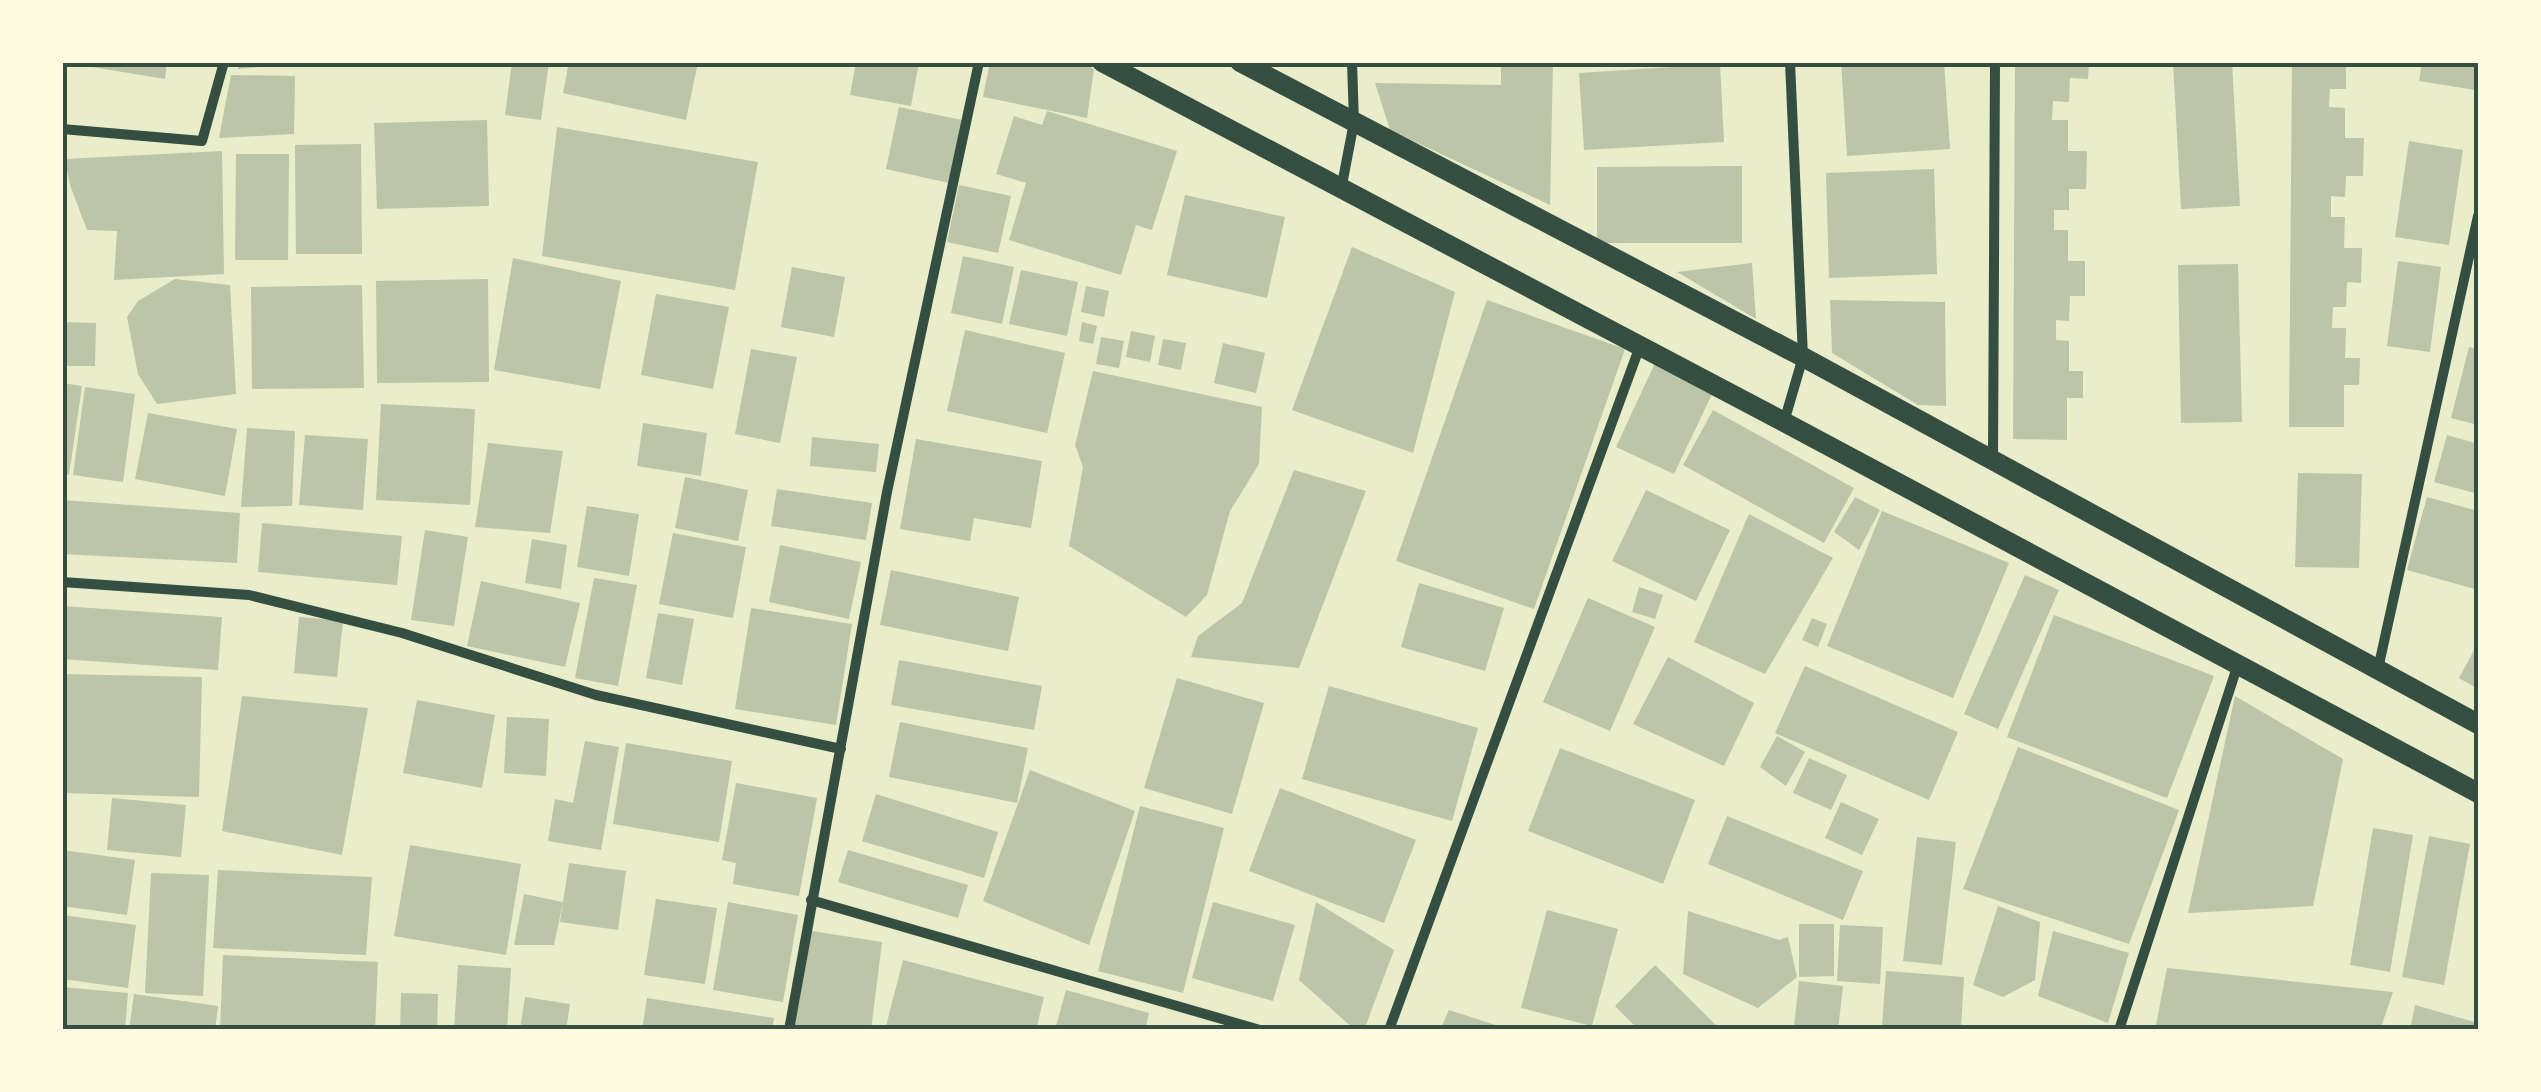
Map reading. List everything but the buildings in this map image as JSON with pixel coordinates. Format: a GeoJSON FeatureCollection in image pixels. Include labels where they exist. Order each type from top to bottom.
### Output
{"type":"FeatureCollection","features":[{"type":"Feature","properties":{"kind":"main road"},"geometry":{"type":"LineString","coordinates":[[1102,62],[2478,794]]}},
{"type":"Feature","properties":{"kind":"main road"},"geometry":{"type":"LineString","coordinates":[[1240,62],[1803,357],[2478,724]]}},
{"type":"Feature","properties":{"kind":"street"},"geometry":{"type":"LineString","coordinates":[[62,129],[202,142],[224,62]]}},
{"type":"Feature","properties":{"kind":"street"},"geometry":{"type":"LineString","coordinates":[[790,1030],[887,492],[979,62]]}},
{"type":"Feature","properties":{"kind":"street"},"geometry":{"type":"LineString","coordinates":[[1341,191],[1354,122],[1352,62]]}},
{"type":"Feature","properties":{"kind":"street"},"geometry":{"type":"LineString","coordinates":[[1784,422],[1803,357],[1790,62]]}},
{"type":"Feature","properties":{"kind":"street"},"geometry":{"type":"LineString","coordinates":[[1994,462],[1996,62]]}},
{"type":"Feature","properties":{"kind":"street"},"geometry":{"type":"LineString","coordinates":[[2378,669],[2478,216]]}},
{"type":"Feature","properties":{"kind":"street"},"geometry":{"type":"LineString","coordinates":[[1389,1030],[1640,346]]}},
{"type":"Feature","properties":{"kind":"street"},"geometry":{"type":"LineString","coordinates":[[62,582],[249,596],[402,634],[596,695],[841,749]]}},
{"type":"Feature","properties":{"kind":"street"},"geometry":{"type":"LineString","coordinates":[[2119,1030],[2238,663]]}},
{"type":"Feature","properties":{"kind":"street"},"geometry":{"type":"LineString","coordinates":[[812,900],[1260,1030]]}}]}
